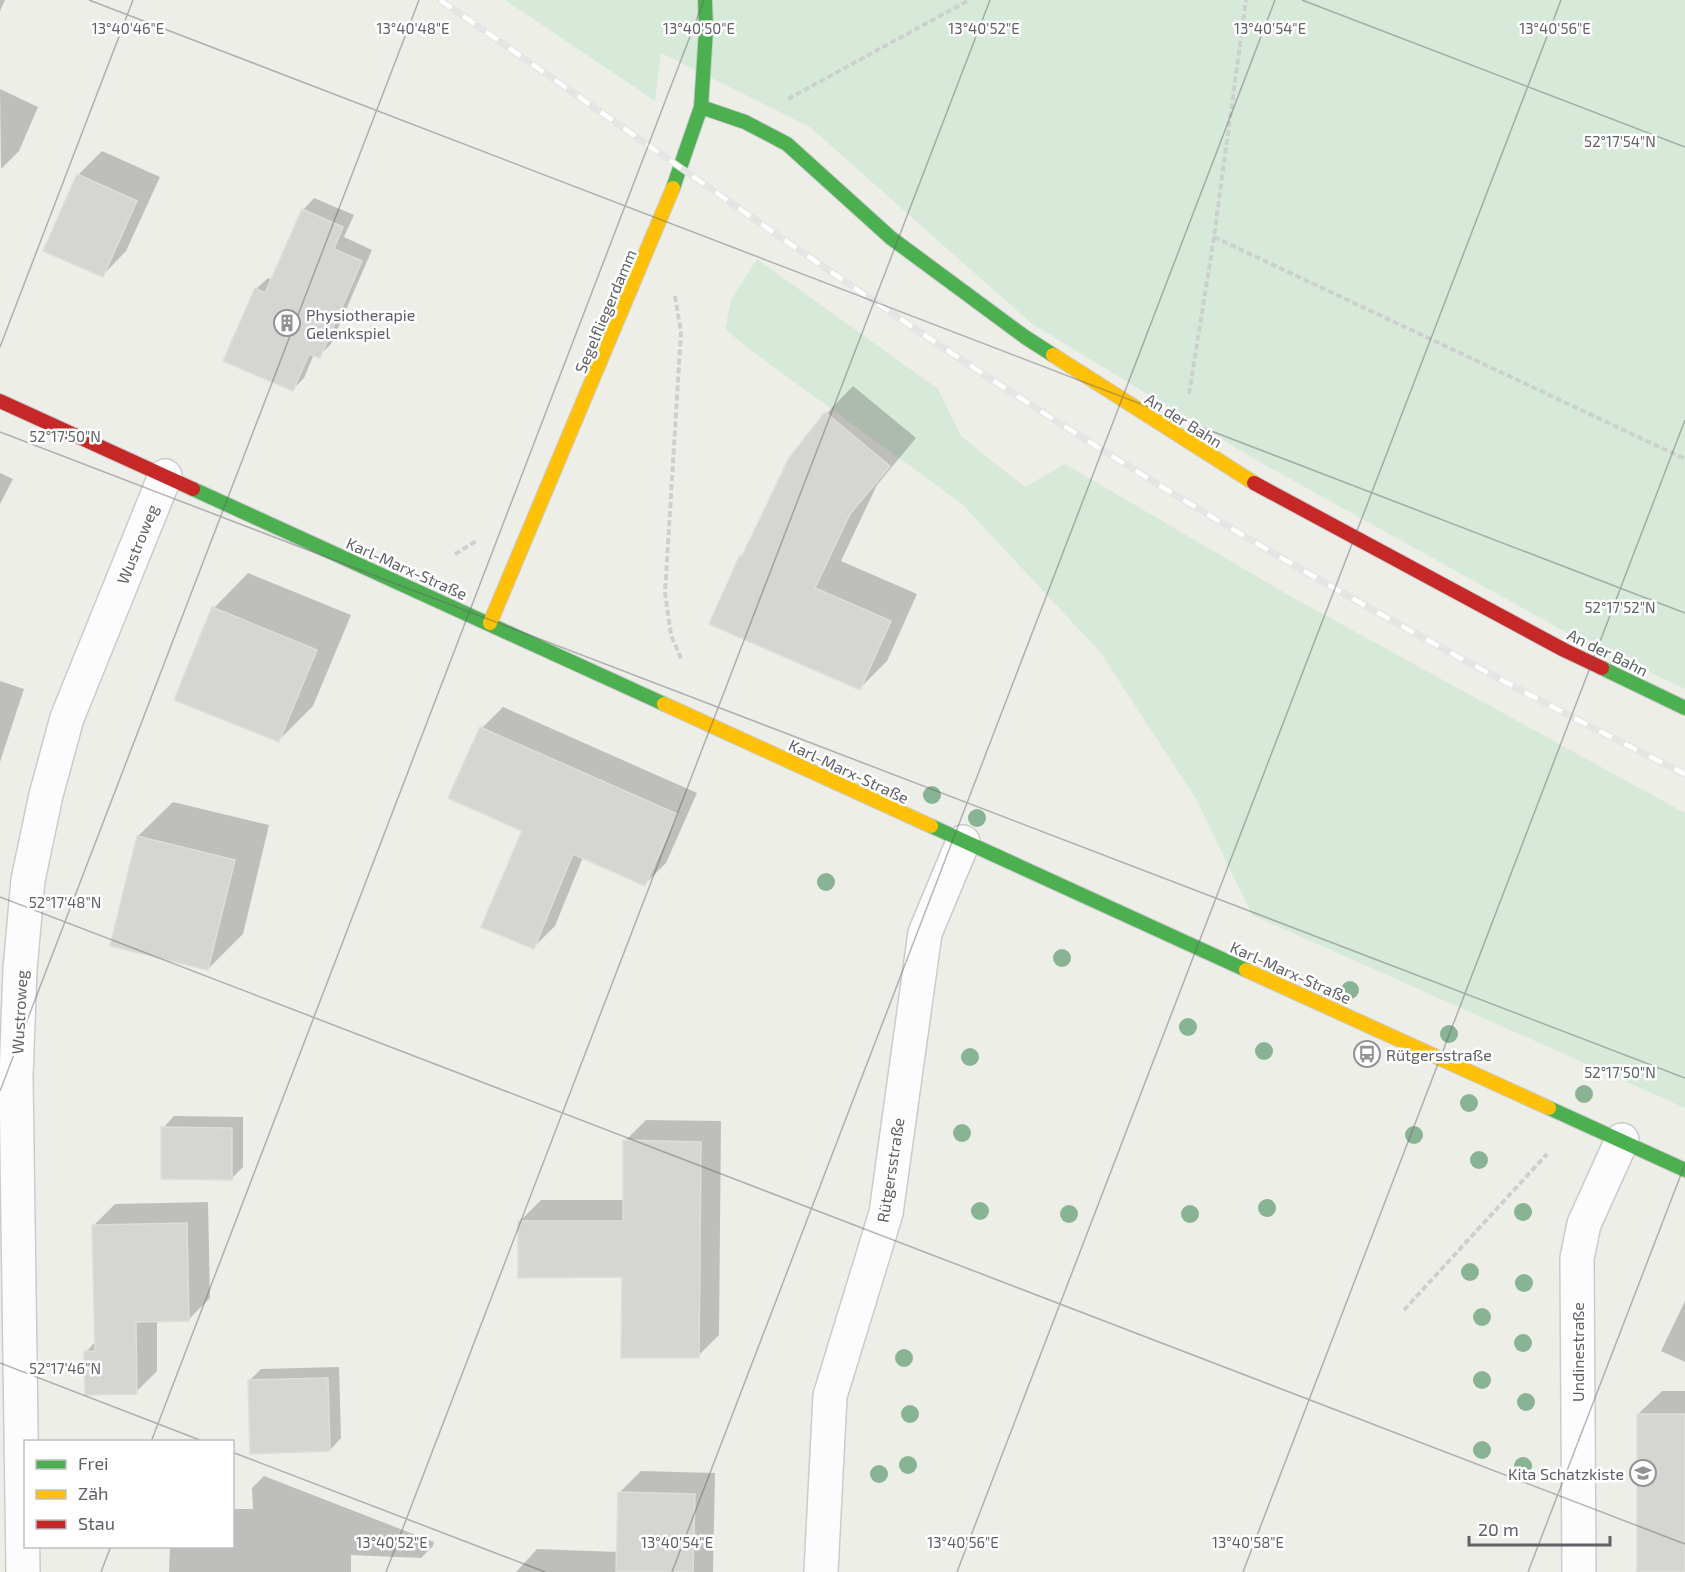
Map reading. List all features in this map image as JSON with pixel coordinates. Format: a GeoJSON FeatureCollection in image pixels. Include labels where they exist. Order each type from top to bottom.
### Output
{"type":"FeatureCollection","features":[{"type":"Feature","properties":{"kind":"street","name":"Segelfliegerdamm"},"geometry":{"type":"LineString","coordinates":[[490,623],[681,168],[701,106],[706,30],[705,0]]}},
{"type":"Feature","properties":{"kind":"street","name":"An der Bahn"},"geometry":{"type":"LineString","coordinates":[[701,106],[745,122],[787,144],[891,238],[1025,337],[1182,439],[1251,481],[1554,645],[1685,708]]}},
{"type":"Feature","properties":{"kind":"street","name":"Karl-Marx-Straße"},"geometry":{"type":"LineString","coordinates":[[0,401],[1685,1170]]}},
{"type":"Feature","properties":{"kind":"street","name":"Wustroweg"},"geometry":{"type":"LineString","coordinates":[[23,1572],[15,1077],[20,969],[28,880],[46,795],[67,717],[165,476]]}},
{"type":"Feature","properties":{"kind":"street","name":"Rütgersstraße"},"geometry":{"type":"LineString","coordinates":[[821,1572],[830,1396],[885,1213],[925,933],[963,842]]}},
{"type":"Feature","properties":{"kind":"street","name":"Undinestraße"},"geometry":{"type":"LineString","coordinates":[[1579,1572],[1577,1258],[1584,1224],[1622,1140]]}},
{"type":"Feature","properties":{"kind":"path"},"geometry":{"type":"LineString","coordinates":[[745,122],[969,0]]}},
{"type":"Feature","properties":{"kind":"path"},"geometry":{"type":"LineString","coordinates":[[1182,439],[1214,237],[1246,0]]}},
{"type":"Feature","properties":{"kind":"path"},"geometry":{"type":"LineString","coordinates":[[1214,237],[1685,459]]}},
{"type":"Feature","properties":{"kind":"path"},"geometry":{"type":"LineString","coordinates":[[651,244],[673,285],[681,332],[665,593],[671,635],[682,661]]}},
{"type":"Feature","properties":{"kind":"path"},"geometry":{"type":"LineString","coordinates":[[1404,1310],[1547,1154]]}},
{"type":"Feature","properties":{"kind":"green space"},"geometry":{"type":"Polygon","coordinates":[[[505,0],[1685,0],[1685,689],[1573,636],[1258,461],[1032,324],[810,127],[661,53],[655,101],[505,0]]]}},
{"type":"Feature","properties":{"kind":"green space"},"geometry":{"type":"Polygon","coordinates":[[[757,259],[938,389],[961,436],[1025,487],[1065,464],[1292,597],[1685,813],[1685,1108],[1252,915],[1196,799],[1100,652],[962,504],[749,349],[725,329],[731,299],[757,259]]]}},
{"type":"Feature","properties":{"kind":"building"},"geometry":{"type":"Polygon","coordinates":[[[77,174],[137,201],[103,277],[43,251],[77,174]]]}},
{"type":"Feature","properties":{"kind":"building","name":"Physiotherapie Gelenkspiel"},"geometry":{"type":"Polygon","coordinates":[[[302,209],[343,227],[334,249],[362,261],[320,358],[309,354],[293,391],[223,361],[255,288],[265,293],[302,209]]]}},
{"type":"Feature","properties":{"kind":"building"},"geometry":{"type":"Polygon","coordinates":[[[825,412],[890,466],[850,514],[815,588],[891,621],[860,690],[709,624],[740,555],[742,556],[789,458],[825,412]]]}},
{"type":"Feature","properties":{"kind":"building"},"geometry":{"type":"Polygon","coordinates":[[[212,607],[317,650],[279,742],[174,700],[212,607]]]}},
{"type":"Feature","properties":{"kind":"building"},"geometry":{"type":"Polygon","coordinates":[[[480,727],[677,814],[645,886],[573,854],[534,949],[481,927],[522,831],[448,798],[480,727]]]}},
{"type":"Feature","properties":{"kind":"building"},"geometry":{"type":"Polygon","coordinates":[[[137,836],[235,860],[208,970],[110,946],[137,836]]]}},
{"type":"Feature","properties":{"kind":"building"},"geometry":{"type":"Polygon","coordinates":[[[161,1127],[232,1128],[232,1180],[161,1179],[161,1127]]]}},
{"type":"Feature","properties":{"kind":"building"},"geometry":{"type":"Polygon","coordinates":[[[623,1140],[701,1142],[699,1358],[621,1358],[622,1277],[518,1278],[518,1221],[623,1221],[623,1140]]]}},
{"type":"Feature","properties":{"kind":"building"},"geometry":{"type":"Polygon","coordinates":[[[187,1223],[189,1321],[136,1322],[137,1394],[85,1395],[84,1351],[95,1351],[92,1225],[187,1223]]]}},
{"type":"Feature","properties":{"kind":"building"},"geometry":{"type":"Polygon","coordinates":[[[328,1378],[330,1451],[250,1454],[248,1380],[328,1378]]]}},
{"type":"Feature","properties":{"kind":"building"},"geometry":{"type":"Polygon","coordinates":[[[1637,1414],[1685,1414],[1685,1572],[1637,1572],[1637,1414]]]}},
{"type":"Feature","properties":{"kind":"building"},"geometry":{"type":"Polygon","coordinates":[[[618,1492],[695,1494],[693,1572],[616,1572],[618,1492]]]}},
{"type":"Feature","properties":{"kind":"railway"},"geometry":{"type":"LineString","coordinates":[[440,0],[891,313],[1133,469],[1223,524],[1406,628],[1591,727],[1685,774]]}},
{"type":"Feature","properties":{"kind":"traffic: fast"},"geometry":{"type":"LineString","coordinates":[[673,188],[701,107],[706,30],[705,0]]}},
{"type":"Feature","properties":{"kind":"traffic: fast"},"geometry":{"type":"LineString","coordinates":[[701,107],[745,122],[787,144],[891,238],[1025,337],[1053,355]]}},
{"type":"Feature","properties":{"kind":"traffic: fast"},"geometry":{"type":"LineString","coordinates":[[193,489],[664,704]]}},
{"type":"Feature","properties":{"kind":"traffic: fast"},"geometry":{"type":"LineString","coordinates":[[1602,668],[1685,708]]}},
{"type":"Feature","properties":{"kind":"traffic: fast"},"geometry":{"type":"LineString","coordinates":[[931,826],[1246,970]]}},
{"type":"Feature","properties":{"kind":"traffic: fast"},"geometry":{"type":"LineString","coordinates":[[1549,1108],[1685,1170]]}},
{"type":"Feature","properties":{"kind":"traffic: slow"},"geometry":{"type":"LineString","coordinates":[[490,623],[673,188]]}},
{"type":"Feature","properties":{"kind":"traffic: slow"},"geometry":{"type":"LineString","coordinates":[[1053,355],[1254,483]]}},
{"type":"Feature","properties":{"kind":"traffic: slow"},"geometry":{"type":"LineString","coordinates":[[664,704],[931,826]]}},
{"type":"Feature","properties":{"kind":"traffic: slow"},"geometry":{"type":"LineString","coordinates":[[1246,970],[1549,1108]]}},
{"type":"Feature","properties":{"kind":"traffic: jam"},"geometry":{"type":"LineString","coordinates":[[0,401],[193,489]]}},
{"type":"Feature","properties":{"kind":"traffic: jam"},"geometry":{"type":"LineString","coordinates":[[1254,483],[1564,650],[1602,668]]}},
{"type":"Feature","properties":{"kind":"place","name":"Physiotherapie Gelenkspiel"},"geometry":{"type":"Point","coordinates":[287,323]}},
{"type":"Feature","properties":{"kind":"place","name":"Rütgersstraße"},"geometry":{"type":"Point","coordinates":[1367,1054]}},
{"type":"Feature","properties":{"kind":"place","name":"Kita Schatzkiste"},"geometry":{"type":"Point","coordinates":[1643,1473]}}]}
